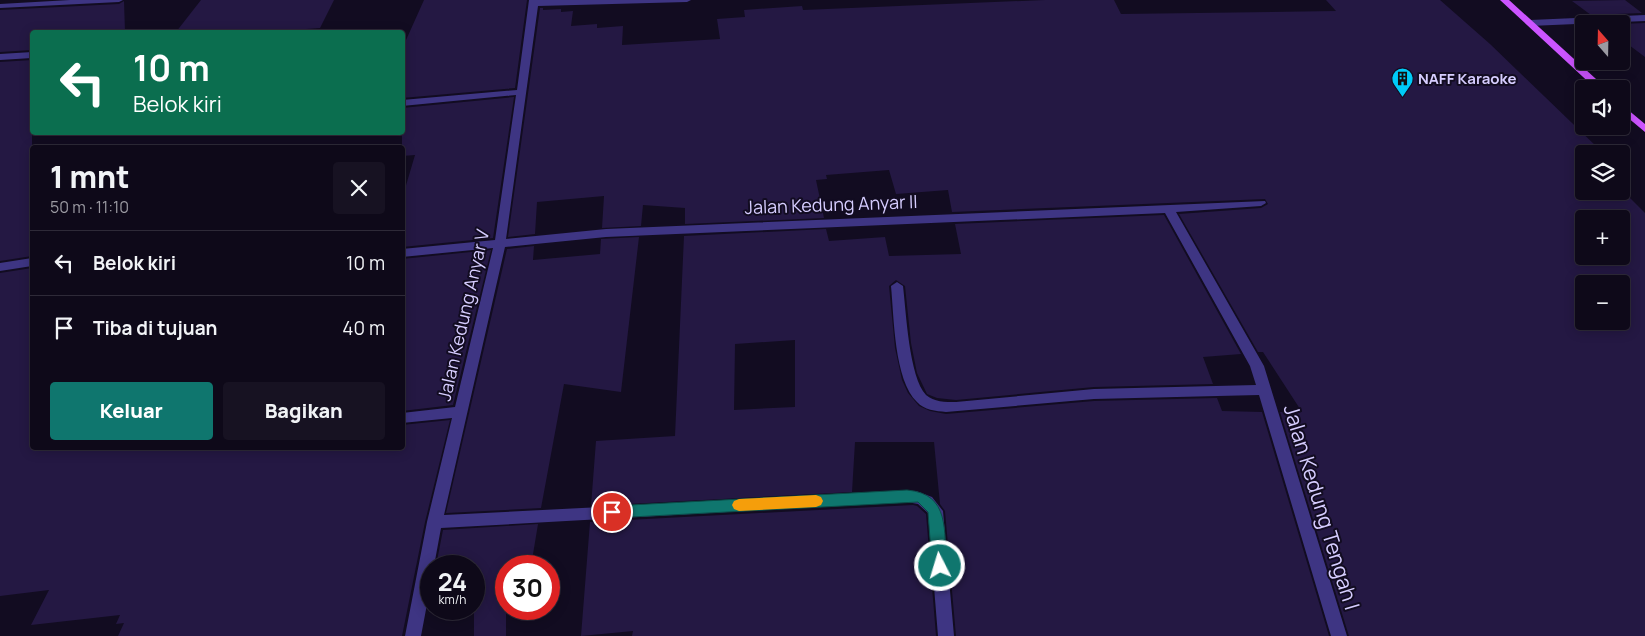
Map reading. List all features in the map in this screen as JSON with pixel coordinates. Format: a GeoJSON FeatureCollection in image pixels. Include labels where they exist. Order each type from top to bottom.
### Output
{"type":"FeatureCollection","features":[{"type":"Feature","properties":{"kind":"main road"},"geometry":{"type":"LineString","coordinates":[[1504,0],[1592,80]]}},
{"type":"Feature","properties":{"kind":"main road"},"geometry":{"type":"LineString","coordinates":[[1630,115],[1645,129]]}},
{"type":"Feature","properties":{"kind":"street"},"geometry":{"type":"LineString","coordinates":[[0,6],[120,0]]}},
{"type":"Feature","properties":{"kind":"street"},"geometry":{"type":"LineString","coordinates":[[533,2],[687,0]]}},
{"type":"Feature","properties":{"kind":"street","name":"Jalan Kedung Anyar V"},"geometry":{"type":"LineString","coordinates":[[413,636],[434,522],[500,243],[533,2]]}},
{"type":"Feature","properties":{"kind":"street"},"geometry":{"type":"LineString","coordinates":[[1530,23],[1645,18]]}},
{"type":"Feature","properties":{"kind":"street"},"geometry":{"type":"LineString","coordinates":[[0,57],[30,55]]}},
{"type":"Feature","properties":{"kind":"street"},"geometry":{"type":"LineString","coordinates":[[405,103],[522,92]]}},
{"type":"Feature","properties":{"kind":"street","name":"Jalan Kedung Anyar II"},"geometry":{"type":"LineString","coordinates":[[405,252],[606,233],[1169,209],[1261,203]]}},
{"type":"Feature","properties":{"kind":"street","name":"Jalan Kedung Tengah I"},"geometry":{"type":"LineString","coordinates":[[1169,209],[1257,366],[1276,435],[1339,636]]}},
{"type":"Feature","properties":{"kind":"street"},"geometry":{"type":"LineString","coordinates":[[0,267],[30,262]]}},
{"type":"Feature","properties":{"kind":"street"},"geometry":{"type":"LineString","coordinates":[[897,286],[908,368],[917,394],[923,401],[940,407],[1042,397],[1208,390],[1265,390]]}},
{"type":"Feature","properties":{"kind":"street"},"geometry":{"type":"LineString","coordinates":[[405,418],[460,412]]}},
{"type":"Feature","properties":{"kind":"street"},"geometry":{"type":"LineString","coordinates":[[434,522],[898,496],[921,497],[935,511],[946,636]]}},
{"type":"Feature","properties":{"kind":"building"},"geometry":{"type":"Polygon","coordinates":[[[201,0],[334,0],[320,28],[293,30],[178,30],[201,0]]]}},
{"type":"Feature","properties":{"kind":"building"},"geometry":{"type":"Polygon","coordinates":[[[424,0],[527,0],[515,88],[405,98],[405,42],[424,0]]]}},
{"type":"Feature","properties":{"kind":"building"},"geometry":{"type":"Polygon","coordinates":[[[1045,0],[1114,0],[1121,14],[1336,11],[1326,0],[1440,0],[1490,44],[1575,126],[1575,135],[1584,135],[1595,145],[1575,145],[1575,200],[1630,200],[1630,198],[1645,213],[1645,636],[1349,636],[1280,412],[1302,412],[1263,352],[1258,352],[1179,214],[1261,208],[1268,204],[1265,199],[952,212],[948,190],[896,194],[889,170],[826,175],[827,179],[816,180],[824,218],[685,224],[685,208],[643,205],[641,226],[602,228],[604,196],[537,202],[535,234],[508,237],[540,8],[543,8],[543,10],[561,9],[561,12],[573,11],[571,26],[597,24],[597,28],[623,26],[622,45],[720,39],[717,19],[745,17],[744,10],[802,6],[803,10],[1045,0]]]}},
{"type":"Feature","properties":{"kind":"building"},"geometry":{"type":"Polygon","coordinates":[[[1625,0],[1642,13],[1591,15],[1572,1],[1625,0]]]}},
{"type":"Feature","properties":{"kind":"building"},"geometry":{"type":"Polygon","coordinates":[[[124,1],[125,30],[30,30],[30,50],[0,52],[0,10],[119,4],[124,1]]]}},
{"type":"Feature","properties":{"kind":"building"},"geometry":{"type":"Polygon","coordinates":[[[1645,23],[1645,57],[1630,46],[1630,24],[1645,23]]]}},
{"type":"Feature","properties":{"kind":"building"},"geometry":{"type":"Polygon","coordinates":[[[30,60],[30,135],[32,135],[32,145],[30,145],[30,256],[0,261],[0,62],[30,60]]]}},
{"type":"Feature","properties":{"kind":"building"},"geometry":{"type":"Polygon","coordinates":[[[514,97],[493,238],[405,247],[405,189],[415,155],[405,156],[405,145],[402,145],[402,135],[405,135],[405,108],[514,97]]]}},
{"type":"Feature","properties":{"kind":"building"},"geometry":{"type":"Polygon","coordinates":[[[1164,215],[1241,354],[1203,357],[1213,384],[1094,387],[956,400],[937,398],[927,394],[917,373],[911,343],[905,286],[896,280],[889,286],[895,348],[902,380],[908,393],[919,406],[930,411],[946,414],[1094,401],[1217,398],[1222,411],[1262,412],[1329,636],[956,636],[945,511],[940,504],[934,442],[855,442],[852,492],[591,506],[596,441],[675,436],[684,236],[826,229],[829,241],[885,237],[889,256],[961,254],[955,224],[1164,215]],[[795,340],[735,344],[734,410],[795,407],[795,340]]]}},
{"type":"Feature","properties":{"kind":"building"},"geometry":{"type":"Polygon","coordinates":[[[639,237],[621,392],[564,384],[541,508],[446,513],[507,249],[534,246],[533,260],[600,254],[601,239],[639,237]]]}},
{"type":"Feature","properties":{"kind":"building"},"geometry":{"type":"Polygon","coordinates":[[[491,250],[453,405],[405,411],[405,259],[491,250]]]}},
{"type":"Feature","properties":{"kind":"building"},"geometry":{"type":"Polygon","coordinates":[[[30,268],[30,450],[405,450],[405,425],[450,420],[425,522],[402,636],[118,636],[124,623],[116,624],[120,615],[31,625],[49,590],[0,596],[0,273],[30,268]]]}},
{"type":"Feature","properties":{"kind":"building"},"geometry":{"type":"Polygon","coordinates":[[[913,505],[926,514],[936,636],[632,636],[633,631],[581,636],[590,522],[913,505]]]}},
{"type":"Feature","properties":{"kind":"building"},"geometry":{"type":"Polygon","coordinates":[[[538,524],[533,555],[495,555],[495,620],[506,620],[506,636],[474,636],[474,620],[485,620],[485,555],[438,555],[443,530],[538,524]]]}},
{"type":"Feature","properties":{"kind":"slow traffic"},"geometry":{"type":"LineString","coordinates":[[739,505],[816,501]]}},
{"type":"Feature","properties":{"kind":"place","name":"NAFF Karaoke"},"geometry":{"type":"Point","coordinates":[1402,97]}},
{"type":"Feature","properties":{"kind":"route"},"geometry":{"type":"LineString","coordinates":[[612,512],[907,496],[921,497],[935,511],[940,566]]}}]}
